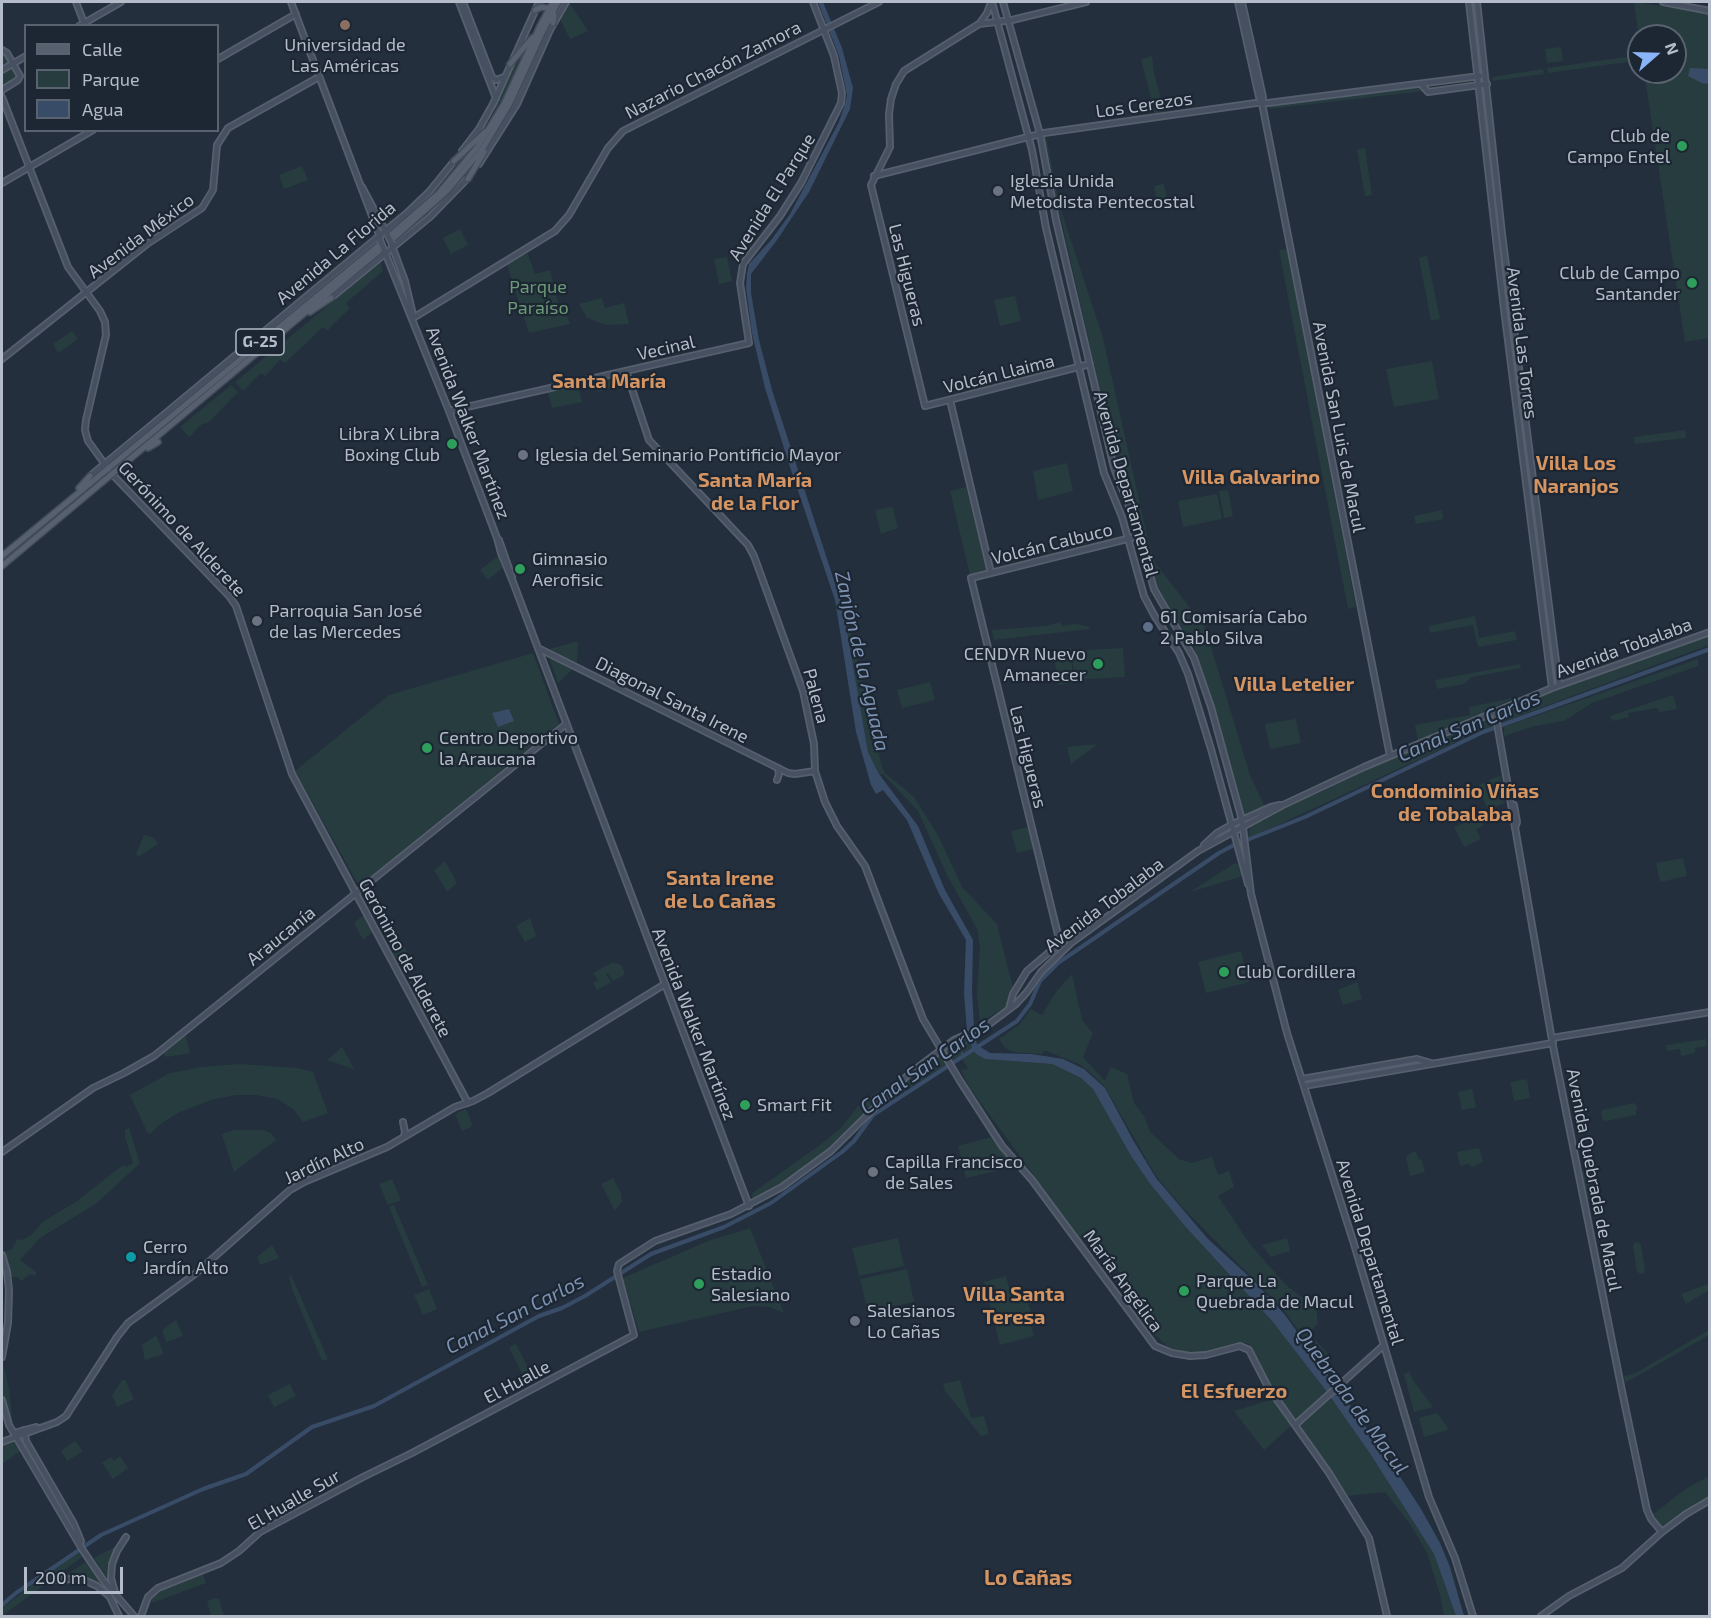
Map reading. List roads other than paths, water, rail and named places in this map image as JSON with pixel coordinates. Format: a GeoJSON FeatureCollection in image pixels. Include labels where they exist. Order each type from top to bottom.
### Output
{"type":"FeatureCollection","features":[{"type":"Feature","properties":{"kind":"main road"},"geometry":{"type":"LineString","coordinates":[[541,2],[556,4]]}},
{"type":"Feature","properties":{"kind":"main road"},"geometry":{"type":"LineString","coordinates":[[535,10],[556,4]]}},
{"type":"Feature","properties":{"kind":"main road"},"geometry":{"type":"LineString","coordinates":[[553,23],[556,4]]}},
{"type":"Feature","properties":{"kind":"main road","name":"Avenida La Florida"},"geometry":{"type":"LineString","coordinates":[[391,238],[445,187],[468,160],[492,125],[509,94],[537,32],[556,4]]}},
{"type":"Feature","properties":{"kind":"main road","name":"Avenida La Florida"},"geometry":{"type":"LineString","coordinates":[[391,238],[447,192],[472,164],[492,135],[516,92],[556,4]]}},
{"type":"Feature","properties":{"kind":"main road"},"geometry":{"type":"LineString","coordinates":[[510,64],[537,32]]}},
{"type":"Feature","properties":{"kind":"main road"},"geometry":{"type":"LineString","coordinates":[[454,161],[492,125]]}},
{"type":"Feature","properties":{"kind":"main road"},"geometry":{"type":"LineString","coordinates":[[468,178],[492,135]]}},
{"type":"Feature","properties":{"kind":"main road","name":"Avenida La Florida"},"geometry":{"type":"LineString","coordinates":[[2,566],[289,327],[381,246]]}},
{"type":"Feature","properties":{"kind":"main road","name":"Avenida La Florida"},"geometry":{"type":"LineString","coordinates":[[2,556],[70,499],[105,466],[381,246]]}},
{"type":"Feature","properties":{"kind":"main road"},"geometry":{"type":"LineString","coordinates":[[289,327],[331,298]]}},
{"type":"Feature","properties":{"kind":"main road"},"geometry":{"type":"LineString","coordinates":[[169,417],[174,418],[174,423]]}},
{"type":"Feature","properties":{"kind":"main road"},"geometry":{"type":"LineString","coordinates":[[128,445],[149,433]]}},
{"type":"Feature","properties":{"kind":"main road"},"geometry":{"type":"LineString","coordinates":[[136,454],[158,442]]}},
{"type":"Feature","properties":{"kind":"main road"},"geometry":{"type":"LineString","coordinates":[[70,499],[90,476]]}},
{"type":"Feature","properties":{"kind":"main road"},"geometry":{"type":"LineString","coordinates":[[35,528],[35,533],[40,534]]}},
{"type":"Feature","properties":{"kind":"street"},"geometry":{"type":"LineString","coordinates":[[76,2],[83,24]]}},
{"type":"Feature","properties":{"kind":"street"},"geometry":{"type":"LineString","coordinates":[[85,24],[121,2]]}},
{"type":"Feature","properties":{"kind":"street","name":"Avenida Walker Martínez"},"geometry":{"type":"LineString","coordinates":[[291,2],[381,246],[413,318],[449,411],[749,1206]]}},
{"type":"Feature","properties":{"kind":"street"},"geometry":{"type":"LineString","coordinates":[[461,2],[492,76],[496,80],[504,77]]}},
{"type":"Feature","properties":{"kind":"street"},"geometry":{"type":"LineString","coordinates":[[461,2],[496,98]]}},
{"type":"Feature","properties":{"kind":"street","name":"Avenida La Florida"},"geometry":{"type":"LineString","coordinates":[[331,298],[391,238],[479,129],[496,98],[535,10],[541,2]]}},
{"type":"Feature","properties":{"kind":"street","name":"Avenida El Parque"},"geometry":{"type":"LineString","coordinates":[[749,343],[740,283],[743,264],[780,216],[801,183],[842,103],[835,60],[813,2]]}},
{"type":"Feature","properties":{"kind":"street","name":"Nazario Chacón Zamora"},"geometry":{"type":"LineString","coordinates":[[413,318],[555,231],[569,214],[608,148],[620,133],[879,2]]}},
{"type":"Feature","properties":{"kind":"street"},"geometry":{"type":"LineString","coordinates":[[874,176],[891,145],[890,104],[899,78],[907,69],[979,24],[991,2]]}},
{"type":"Feature","properties":{"kind":"street","name":"Avenida Departamental"},"geometry":{"type":"LineString","coordinates":[[991,2],[1029,136],[1046,228],[1104,473],[1128,539],[1144,596],[1179,653],[1188,674],[1251,892],[1287,1033],[1429,1497],[1455,1558],[1473,1617]]}},
{"type":"Feature","properties":{"kind":"street","name":"Avenida Departamental"},"geometry":{"type":"LineString","coordinates":[[1003,2],[1040,134],[1056,220],[1116,474],[1133,514],[1156,593],[1190,650],[1211,707],[1242,820],[1251,892]]}},
{"type":"Feature","properties":{"kind":"street"},"geometry":{"type":"LineString","coordinates":[[979,24],[1008,20],[1086,2]]}},
{"type":"Feature","properties":{"kind":"street","name":"Avenida San Luis de Macul"},"geometry":{"type":"LineString","coordinates":[[1240,2],[1263,99],[1390,756]]}},
{"type":"Feature","properties":{"kind":"street","name":"Avenida Las Torres"},"geometry":{"type":"LineString","coordinates":[[1469,2],[1551,688]]}},
{"type":"Feature","properties":{"kind":"street","name":"Avenida Las Torres"},"geometry":{"type":"LineString","coordinates":[[1477,2],[1503,244],[1559,686]]}},
{"type":"Feature","properties":{"kind":"street"},"geometry":{"type":"LineString","coordinates":[[1664,2],[1710,10]]}},
{"type":"Feature","properties":{"kind":"street","name":"Avenida La Florida"},"geometry":{"type":"LineString","coordinates":[[90,476],[391,238],[436,212],[487,154],[511,115],[553,23],[556,4]]}},
{"type":"Feature","properties":{"kind":"street"},"geometry":{"type":"LineString","coordinates":[[219,58],[296,14]]}},
{"type":"Feature","properties":{"kind":"street"},"geometry":{"type":"LineString","coordinates":[[2,50],[6,51],[20,74],[20,79],[2,90]]}},
{"type":"Feature","properties":{"kind":"street"},"geometry":{"type":"LineString","coordinates":[[2,70],[24,57]]}},
{"type":"Feature","properties":{"kind":"street","name":"Los Cerezos"},"geometry":{"type":"LineString","coordinates":[[874,176],[1040,134],[1486,75]]}},
{"type":"Feature","properties":{"kind":"street","name":"Avenida México"},"geometry":{"type":"LineString","coordinates":[[2,358],[147,244],[204,205],[214,186],[217,145],[226,130],[319,77]]}},
{"type":"Feature","properties":{"kind":"street","name":"Los Cerezos"},"geometry":{"type":"LineString","coordinates":[[1421,84],[1428,92],[1487,84]]}},
{"type":"Feature","properties":{"kind":"street","name":"Gerónimo de Alderete"},"geometry":{"type":"LineString","coordinates":[[2,97],[66,263],[101,314],[106,326],[85,426],[88,441],[112,474],[236,606],[292,774],[468,1103]]}},
{"type":"Feature","properties":{"kind":"street"},"geometry":{"type":"LineString","coordinates":[[2,183],[89,132]]}},
{"type":"Feature","properties":{"kind":"street"},"geometry":{"type":"LineString","coordinates":[[920,164],[923,158]]}},
{"type":"Feature","properties":{"kind":"street"},"geometry":{"type":"LineString","coordinates":[[880,166],[880,171],[884,173]]}},
{"type":"Feature","properties":{"kind":"street","name":"Las Higueras"},"geometry":{"type":"LineString","coordinates":[[874,176],[871,185],[925,406]]}},
{"type":"Feature","properties":{"kind":"street","name":"Avenida Walker Martínez"},"geometry":{"type":"LineString","coordinates":[[357,179],[391,238],[405,281],[413,318]]}},
{"type":"Feature","properties":{"kind":"street","name":"Vecinal"},"geometry":{"type":"LineString","coordinates":[[449,411],[749,343]]}},
{"type":"Feature","properties":{"kind":"street","name":"Volcán Llaima"},"geometry":{"type":"LineString","coordinates":[[925,406],[1089,364]]}},
{"type":"Feature","properties":{"kind":"street","name":"Palena"},"geometry":{"type":"LineString","coordinates":[[626,371],[651,442],[753,552],[806,700],[815,748],[815,771],[829,812],[865,866],[921,1014],[942,1050]]}},
{"type":"Feature","properties":{"kind":"street"},"geometry":{"type":"LineString","coordinates":[[950,400],[991,573]]}},
{"type":"Feature","properties":{"kind":"street","name":"Volcán Calbuco"},"geometry":{"type":"LineString","coordinates":[[971,578],[1139,536]]}},
{"type":"Feature","properties":{"kind":"street","name":"Las Higueras"},"geometry":{"type":"LineString","coordinates":[[971,578],[1060,943],[1031,967],[1017,988]]}},
{"type":"Feature","properties":{"kind":"street"},"geometry":{"type":"LineString","coordinates":[[1543,623],[1550,622]]}},
{"type":"Feature","properties":{"kind":"street","name":"Avenida Tobalaba"},"geometry":{"type":"LineString","coordinates":[[1197,851],[1283,805],[1486,715],[1551,688],[1710,632]]}},
{"type":"Feature","properties":{"kind":"street","name":"Diagonal Santa Irene"},"geometry":{"type":"LineString","coordinates":[[538,648],[778,768],[795,774],[815,771]]}},
{"type":"Feature","properties":{"kind":"street"},"geometry":{"type":"LineString","coordinates":[[1497,723],[1499,713],[1504,708]]}},
{"type":"Feature","properties":{"kind":"street","name":"Avenida Quebrada de Macul"},"geometry":{"type":"LineString","coordinates":[[1495,712],[1517,822],[1514,826],[1553,1040],[1645,1505],[1651,1519],[1662,1532]]}},
{"type":"Feature","properties":{"kind":"street"},"geometry":{"type":"LineString","coordinates":[[1486,715],[1492,716],[1497,723]]}},
{"type":"Feature","properties":{"kind":"street","name":"Araucanía"},"geometry":{"type":"LineString","coordinates":[[2,1152],[93,1088],[154,1056],[567,724]]}},
{"type":"Feature","properties":{"kind":"street"},"geometry":{"type":"LineString","coordinates":[[777,780],[778,768]]}},
{"type":"Feature","properties":{"kind":"street"},"geometry":{"type":"LineString","coordinates":[[1226,803],[1231,806],[1237,803]]}},
{"type":"Feature","properties":{"kind":"street","name":"Avenida Tobalaba"},"geometry":{"type":"LineString","coordinates":[[634,1335],[617,1271],[619,1264],[655,1241],[749,1206],[782,1187],[827,1154],[894,1087],[964,1035],[977,1030],[1016,1004],[1039,974],[1071,943],[1197,851],[1214,836],[1242,820],[1271,807],[1283,805]]}},
{"type":"Feature","properties":{"kind":"street","name":"Jardín Alto"},"geometry":{"type":"LineString","coordinates":[[2,1442],[15,1435],[63,1419],[72,1410],[128,1323],[195,1274],[282,1197],[302,1184],[375,1153],[455,1107],[468,1103],[513,1079],[665,984]]}},
{"type":"Feature","properties":{"kind":"street"},"geometry":{"type":"LineString","coordinates":[[1016,1004],[1017,988]]}},
{"type":"Feature","properties":{"kind":"street"},"geometry":{"type":"LineString","coordinates":[[1009,1009],[1017,988]]}},
{"type":"Feature","properties":{"kind":"street"},"geometry":{"type":"LineString","coordinates":[[1304,1086],[1710,1012]]}},
{"type":"Feature","properties":{"kind":"street","name":"María Angélica"},"geometry":{"type":"LineString","coordinates":[[942,1050],[1002,1146],[1032,1180],[1155,1346],[1172,1353],[1190,1356],[1240,1346],[1246,1347],[1252,1354],[1268,1387],[1329,1473],[1369,1538],[1387,1617]]}},
{"type":"Feature","properties":{"kind":"street"},"geometry":{"type":"LineString","coordinates":[[1302,1079],[1419,1059],[1433,1064]]}},
{"type":"Feature","properties":{"kind":"street"},"geometry":{"type":"LineString","coordinates":[[1420,1066],[1423,1060]]}},
{"type":"Feature","properties":{"kind":"street"},"geometry":{"type":"LineString","coordinates":[[1384,1065],[1391,1071]]}},
{"type":"Feature","properties":{"kind":"street"},"geometry":{"type":"LineString","coordinates":[[1318,1076],[1320,1083]]}},
{"type":"Feature","properties":{"kind":"street"},"geometry":{"type":"LineString","coordinates":[[402,1138],[405,1132],[403,1122]]}},
{"type":"Feature","properties":{"kind":"street"},"geometry":{"type":"LineString","coordinates":[[2,1255],[9,1290],[8,1323],[2,1356]]}},
{"type":"Feature","properties":{"kind":"street","name":"El Hualle"},"geometry":{"type":"LineString","coordinates":[[412,1453],[634,1335]]}},
{"type":"Feature","properties":{"kind":"street"},"geometry":{"type":"LineString","coordinates":[[1295,1425],[1384,1345]]}},
{"type":"Feature","properties":{"kind":"street"},"geometry":{"type":"LineString","coordinates":[[2,1400],[6,1419],[23,1449],[43,1472],[67,1517]]}},
{"type":"Feature","properties":{"kind":"street"},"geometry":{"type":"LineString","coordinates":[[24,1432],[38,1468],[88,1556],[103,1580],[134,1617]]}},
{"type":"Feature","properties":{"kind":"street","name":"El Hualle Sur"},"geometry":{"type":"LineString","coordinates":[[141,1617],[148,1597],[158,1588],[221,1563],[239,1551],[260,1532],[354,1481],[412,1453]]}},
{"type":"Feature","properties":{"kind":"street"},"geometry":{"type":"LineString","coordinates":[[1541,1617],[1569,1596],[1622,1568],[1662,1532],[1710,1500]]}},
{"type":"Feature","properties":{"kind":"street"},"geometry":{"type":"LineString","coordinates":[[116,1595],[111,1578],[112,1564],[126,1537]]}},
{"type":"Feature","properties":{"kind":"street"},"geometry":{"type":"LineString","coordinates":[[55,1580],[84,1580],[97,1586],[109,1596]]}},
{"type":"Feature","properties":{"kind":"street"},"geometry":{"type":"LineString","coordinates":[[103,1580],[119,1617]]}},
{"type":"Feature","properties":{"kind":"water"},"geometry":{"type":"Polygon","coordinates":[[[818,2],[823,2],[842,48],[853,88],[850,109],[809,192],[751,274],[751,293],[759,340],[772,390],[843,608],[868,752],[879,774],[918,826],[945,890],[973,940],[972,992],[977,1045],[990,1053],[1031,1054],[1063,1059],[1084,1069],[1105,1088],[1156,1178],[1208,1239],[1255,1282],[1285,1315],[1386,1455],[1440,1543],[1450,1567],[1464,1616],[1456,1616],[1434,1554],[1371,1455],[1327,1392],[1272,1321],[1184,1225],[1151,1185],[1131,1156],[1093,1089],[1081,1078],[1052,1064],[985,1059],[976,1054],[972,1048],[967,1031],[964,993],[966,940],[938,892],[907,820],[883,790],[876,794],[871,785],[856,732],[835,600],[765,388],[752,333],[746,288],[749,264],[772,239],[790,214],[839,122],[847,95],[839,56],[818,2]]]}},
{"type":"Feature","properties":{"kind":"water"},"geometry":{"type":"Polygon","coordinates":[[[1690,68],[1709,69],[1709,83],[1704,84],[1688,76],[1690,68]]]}},
{"type":"Feature","properties":{"kind":"water"},"geometry":{"type":"Polygon","coordinates":[[[509,709],[514,721],[498,727],[492,713],[509,709]]]}},
{"type":"Feature","properties":{"kind":"waterway","name":"Canal San Carlos"},"geometry":{"type":"LineString","coordinates":[[2,1605],[101,1535],[203,1489],[246,1474],[312,1427],[374,1406],[539,1316],[562,1308],[585,1296],[651,1254],[724,1227],[771,1203],[842,1152],[854,1141],[873,1115],[1017,1021],[1030,1004],[1040,981],[1058,963],[1219,853],[1305,817],[1483,732],[1710,649]]}},
{"type":"Feature","properties":{"kind":"waterway"},"geometry":{"type":"LineString","coordinates":[[963,1056],[961,1051],[969,1039]]}},
{"type":"Feature","properties":{"kind":"place","name":"Universidad de Las Américas"},"geometry":{"type":"Point","coordinates":[345,25]}},
{"type":"Feature","properties":{"kind":"place","name":"Club de Campo Entel"},"geometry":{"type":"Point","coordinates":[1682,146]}},
{"type":"Feature","properties":{"kind":"place","name":"Iglesia Unida Metodista Pentecostal"},"geometry":{"type":"Point","coordinates":[998,191]}},
{"type":"Feature","properties":{"kind":"place","name":"Club de Campo Santander"},"geometry":{"type":"Point","coordinates":[1692,283]}},
{"type":"Feature","properties":{"kind":"place","name":"Libra X Libra Boxing Club"},"geometry":{"type":"Point","coordinates":[452,444]}},
{"type":"Feature","properties":{"kind":"place","name":"Iglesia del Seminario Pontificio Mayor"},"geometry":{"type":"Point","coordinates":[523,455]}},
{"type":"Feature","properties":{"kind":"place","name":"Gimnasio Aerofisic"},"geometry":{"type":"Point","coordinates":[520,569]}},
{"type":"Feature","properties":{"kind":"place","name":"Parroquia San José de las Mercedes"},"geometry":{"type":"Point","coordinates":[257,621]}},
{"type":"Feature","properties":{"kind":"place","name":"61 Comisaría Cabo 2 Pablo Silva"},"geometry":{"type":"Point","coordinates":[1148,627]}},
{"type":"Feature","properties":{"kind":"place","name":"CENDYR Nuevo Amanecer"},"geometry":{"type":"Point","coordinates":[1098,664]}},
{"type":"Feature","properties":{"kind":"place","name":"Centro Deportivo la Araucana"},"geometry":{"type":"Point","coordinates":[427,748]}},
{"type":"Feature","properties":{"kind":"place","name":"Club Cordillera"},"geometry":{"type":"Point","coordinates":[1224,972]}},
{"type":"Feature","properties":{"kind":"place","name":"Smart Fit"},"geometry":{"type":"Point","coordinates":[745,1105]}},
{"type":"Feature","properties":{"kind":"place","name":"Capilla Francisco de Sales"},"geometry":{"type":"Point","coordinates":[873,1172]}},
{"type":"Feature","properties":{"kind":"place","name":"Cerro Jardín Alto"},"geometry":{"type":"Point","coordinates":[131,1257]}},
{"type":"Feature","properties":{"kind":"place","name":"Estadio Salesiano"},"geometry":{"type":"Point","coordinates":[699,1284]}},
{"type":"Feature","properties":{"kind":"place","name":"Parque La Quebrada de Macul"},"geometry":{"type":"Point","coordinates":[1184,1291]}},
{"type":"Feature","properties":{"kind":"place","name":"Salesianos Lo Cañas"},"geometry":{"type":"Point","coordinates":[855,1321]}},
{"type":"Feature","properties":{"kind":"district","name":"Santa María"},"geometry":{"type":"Point","coordinates":[609,381]}},
{"type":"Feature","properties":{"kind":"district","name":"Villa Los Naranjos"},"geometry":{"type":"Point","coordinates":[1576,474]}},
{"type":"Feature","properties":{"kind":"district","name":"Villa Galvarino"},"geometry":{"type":"Point","coordinates":[1251,477]}},
{"type":"Feature","properties":{"kind":"district","name":"Santa María de la Flor"},"geometry":{"type":"Point","coordinates":[755,492]}},
{"type":"Feature","properties":{"kind":"district","name":"Villa Letelier"},"geometry":{"type":"Point","coordinates":[1294,684]}},
{"type":"Feature","properties":{"kind":"district","name":"Condominio Viñas de Tobalaba"},"geometry":{"type":"Point","coordinates":[1455,802]}},
{"type":"Feature","properties":{"kind":"district","name":"Santa Irene de Lo Cañas"},"geometry":{"type":"Point","coordinates":[720,890]}},
{"type":"Feature","properties":{"kind":"district","name":"Villa Santa Teresa"},"geometry":{"type":"Point","coordinates":[1014,1306]}},
{"type":"Feature","properties":{"kind":"district","name":"El Esfuerzo"},"geometry":{"type":"Point","coordinates":[1234,1391]}},
{"type":"Feature","properties":{"kind":"district","name":"Lo Cañas"},"geometry":{"type":"Point","coordinates":[1028,1578]}},
{"type":"Feature","properties":{"kind":"park label","name":"Parque Paraíso"},"geometry":{"type":"Point","coordinates":[538,297]}},
{"type":"Feature","properties":{"kind":"water label","name":"Zanjón de la Aguada"},"geometry":{"type":"Point","coordinates":[862,661]}},
{"type":"Feature","properties":{"kind":"water label","name":"Quebrada de Macul"},"geometry":{"type":"Point","coordinates":[1352,1401]}}]}
